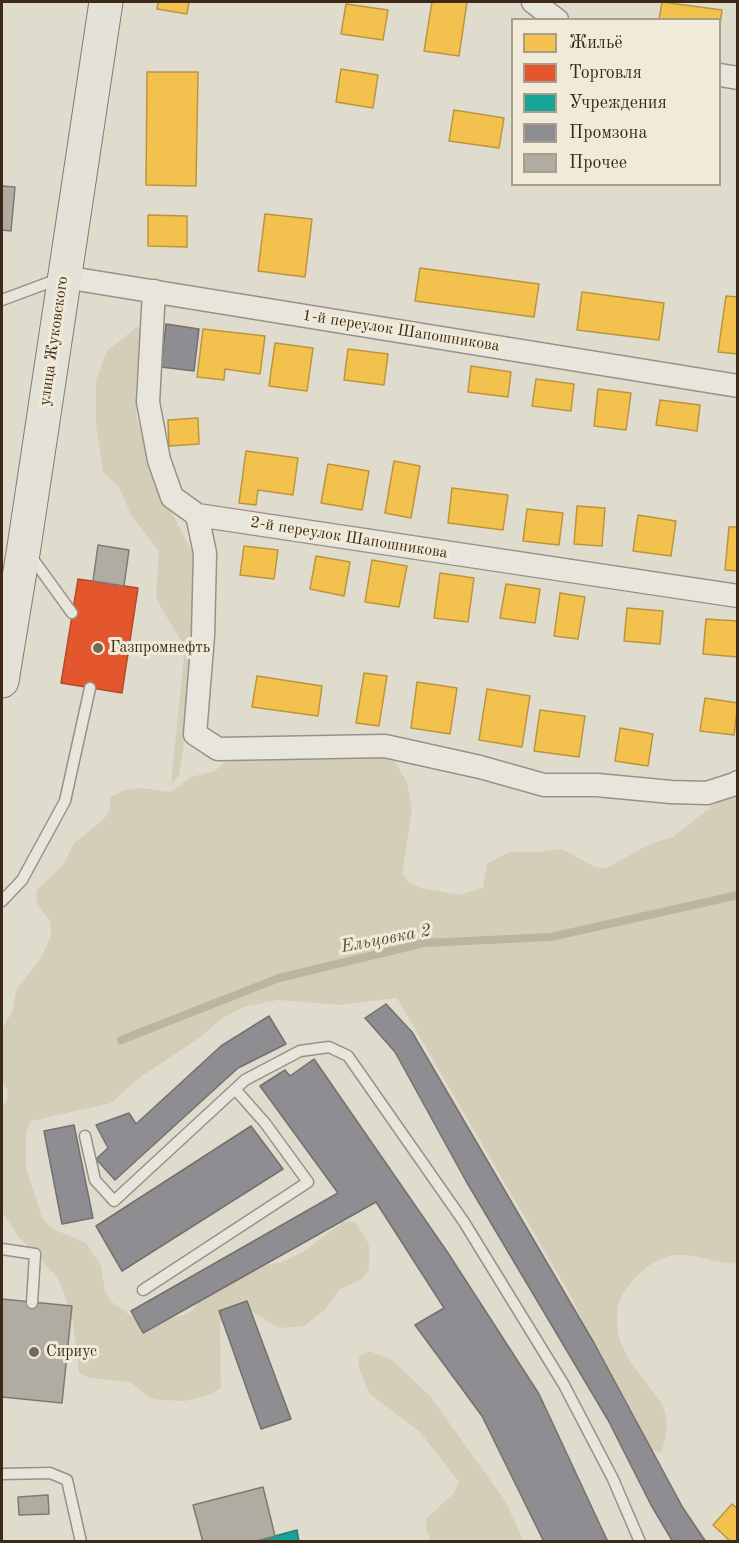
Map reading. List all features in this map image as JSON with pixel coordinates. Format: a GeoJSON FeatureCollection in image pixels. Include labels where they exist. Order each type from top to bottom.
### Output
{"type":"FeatureCollection","features":[{"type":"Feature","properties":{"kind":"main road","name":"улица Жуковского"},"geometry":{"type":"LineString","coordinates":[[2,681],[106,2]]}},
{"type":"Feature","properties":{"kind":"street"},"geometry":{"type":"LineString","coordinates":[[533,2],[554,18]]}},
{"type":"Feature","properties":{"kind":"street"},"geometry":{"type":"LineString","coordinates":[[721,75],[738,78]]}},
{"type":"Feature","properties":{"kind":"street","name":"1-й переулок Шапошникова"},"geometry":{"type":"LineString","coordinates":[[64,277],[738,386]]}},
{"type":"Feature","properties":{"kind":"street","name":"2-й переулок Шапошникова"},"geometry":{"type":"LineString","coordinates":[[154,291],[148,402],[159,460],[172,497],[197,515],[738,597]]}},
{"type":"Feature","properties":{"kind":"street"},"geometry":{"type":"LineString","coordinates":[[197,515],[206,553],[203,636],[195,734],[218,749],[385,746],[480,767],[544,786],[597,785],[707,793],[736,783]]}},
{"type":"Feature","properties":{"kind":"lane"},"geometry":{"type":"LineString","coordinates":[[2,300],[64,277]]}},
{"type":"Feature","properties":{"kind":"lane"},"geometry":{"type":"LineString","coordinates":[[24,547],[72,613]]}},
{"type":"Feature","properties":{"kind":"lane"},"geometry":{"type":"LineString","coordinates":[[2,901],[22,880],[65,801],[90,688]]}},
{"type":"Feature","properties":{"kind":"lane"},"geometry":{"type":"LineString","coordinates":[[85,1136],[95,1180],[114,1201],[245,1080],[300,1051],[329,1047],[348,1056],[464,1222],[564,1385],[613,1479],[639,1542]]}},
{"type":"Feature","properties":{"kind":"lane"},"geometry":{"type":"LineString","coordinates":[[143,1290],[308,1182],[265,1123],[235,1089]]}},
{"type":"Feature","properties":{"kind":"lane"},"geometry":{"type":"LineString","coordinates":[[2,1249],[35,1254],[32,1302]]}},
{"type":"Feature","properties":{"kind":"lane"},"geometry":{"type":"LineString","coordinates":[[2,1474],[50,1473],[67,1480],[81,1542]]}},
{"type":"Feature","properties":{"kind":"shaded area"},"geometry":{"type":"Polygon","coordinates":[[[138,326],[145,339],[145,356],[136,380],[136,415],[152,475],[197,561],[192,688],[179,776],[171,784],[185,647],[156,596],[159,551],[131,515],[119,487],[103,472],[96,424],[96,380],[107,351],[138,326]]]}},
{"type":"Feature","properties":{"kind":"shaded area"},"geometry":{"type":"Polygon","coordinates":[[[385,746],[407,782],[412,810],[402,874],[410,883],[422,888],[459,895],[483,888],[487,864],[509,852],[562,849],[595,867],[607,868],[650,844],[673,837],[723,797],[737,794],[737,1263],[688,1255],[670,1256],[658,1260],[634,1279],[621,1297],[617,1310],[618,1332],[624,1350],[660,1400],[666,1416],[667,1428],[661,1452],[649,1450],[628,1421],[572,1298],[397,998],[339,1005],[278,1000],[243,1007],[221,1019],[202,1036],[139,1078],[111,1103],[31,1121],[26,1133],[26,1168],[42,1218],[51,1228],[86,1243],[101,1266],[105,1291],[112,1302],[132,1317],[144,1322],[181,1316],[192,1311],[219,1270],[280,1263],[303,1252],[343,1222],[355,1222],[363,1234],[369,1245],[369,1269],[362,1279],[339,1290],[325,1310],[304,1326],[279,1328],[249,1310],[225,1313],[220,1325],[221,1388],[209,1395],[185,1401],[149,1398],[130,1382],[90,1378],[79,1373],[72,1315],[58,1278],[19,1237],[2,1212],[2,1105],[7,1101],[8,1090],[2,1083],[2,1029],[12,1012],[17,988],[41,958],[51,936],[51,923],[37,903],[36,891],[63,865],[74,843],[103,820],[110,810],[110,798],[132,789],[171,792],[191,777],[215,771],[225,762],[385,746]]]}},
{"type":"Feature","properties":{"kind":"shaded area"},"geometry":{"type":"Polygon","coordinates":[[[369,1351],[392,1360],[430,1396],[506,1502],[523,1541],[431,1541],[426,1530],[427,1518],[454,1493],[459,1482],[420,1432],[369,1393],[359,1369],[359,1357],[369,1351]]]}},
{"type":"Feature","properties":{"kind":"building: Жильё"},"geometry":{"type":"Polygon","coordinates":[[[158,2],[189,2],[187,14],[157,9],[158,2]]]}},
{"type":"Feature","properties":{"kind":"building: Жильё"},"geometry":{"type":"Polygon","coordinates":[[[432,2],[467,2],[459,56],[424,51],[432,2]]]}},
{"type":"Feature","properties":{"kind":"building: Жильё"},"geometry":{"type":"Polygon","coordinates":[[[662,2],[722,10],[721,18],[659,18],[662,2]]]}},
{"type":"Feature","properties":{"kind":"building: Жильё"},"geometry":{"type":"Polygon","coordinates":[[[346,4],[388,10],[383,40],[341,34],[346,4]]]}},
{"type":"Feature","properties":{"kind":"building: Жильё"},"geometry":{"type":"Polygon","coordinates":[[[341,69],[378,75],[373,108],[336,102],[341,69]]]}},
{"type":"Feature","properties":{"kind":"building: Жильё"},"geometry":{"type":"Polygon","coordinates":[[[147,72],[198,72],[196,186],[146,185],[147,72]]]}},
{"type":"Feature","properties":{"kind":"building: Жильё"},"geometry":{"type":"Polygon","coordinates":[[[454,110],[504,118],[499,148],[449,141],[454,110]]]}},
{"type":"Feature","properties":{"kind":"building: Жильё"},"geometry":{"type":"Polygon","coordinates":[[[265,214],[312,219],[305,277],[258,271],[265,214]]]}},
{"type":"Feature","properties":{"kind":"building: Жильё"},"geometry":{"type":"Polygon","coordinates":[[[148,215],[187,216],[187,247],[148,246],[148,215]]]}},
{"type":"Feature","properties":{"kind":"building: Жильё"},"geometry":{"type":"Polygon","coordinates":[[[420,268],[539,284],[534,317],[415,301],[420,268]]]}},
{"type":"Feature","properties":{"kind":"building: Жильё"},"geometry":{"type":"Polygon","coordinates":[[[582,292],[664,303],[659,340],[577,330],[582,292]]]}},
{"type":"Feature","properties":{"kind":"building: Жильё"},"geometry":{"type":"Polygon","coordinates":[[[726,296],[738,297],[738,354],[718,352],[726,296]]]}},
{"type":"Feature","properties":{"kind":"building: Жильё"},"geometry":{"type":"Polygon","coordinates":[[[203,329],[265,336],[260,374],[225,369],[224,380],[197,377],[203,329]]]}},
{"type":"Feature","properties":{"kind":"building: Жильё"},"geometry":{"type":"Polygon","coordinates":[[[275,343],[313,348],[307,391],[269,386],[275,343]]]}},
{"type":"Feature","properties":{"kind":"building: Жильё"},"geometry":{"type":"Polygon","coordinates":[[[348,349],[388,354],[384,385],[344,380],[348,349]]]}},
{"type":"Feature","properties":{"kind":"building: Жильё"},"geometry":{"type":"Polygon","coordinates":[[[471,366],[511,372],[508,397],[468,392],[471,366]]]}},
{"type":"Feature","properties":{"kind":"building: Жильё"},"geometry":{"type":"Polygon","coordinates":[[[536,379],[574,384],[571,411],[532,406],[536,379]]]}},
{"type":"Feature","properties":{"kind":"building: Жильё"},"geometry":{"type":"Polygon","coordinates":[[[598,389],[631,393],[626,430],[594,426],[598,389]]]}},
{"type":"Feature","properties":{"kind":"building: Жильё"},"geometry":{"type":"Polygon","coordinates":[[[660,400],[700,405],[697,431],[656,425],[660,400]]]}},
{"type":"Feature","properties":{"kind":"building: Жильё"},"geometry":{"type":"Polygon","coordinates":[[[198,418],[199,444],[169,446],[168,420],[198,418]]]}},
{"type":"Feature","properties":{"kind":"building: Жильё"},"geometry":{"type":"Polygon","coordinates":[[[246,451],[298,458],[293,495],[258,490],[256,505],[239,503],[246,451]]]}},
{"type":"Feature","properties":{"kind":"building: Жильё"},"geometry":{"type":"Polygon","coordinates":[[[394,461],[420,466],[411,518],[385,513],[394,461]]]}},
{"type":"Feature","properties":{"kind":"building: Жильё"},"geometry":{"type":"Polygon","coordinates":[[[328,464],[369,471],[362,510],[321,503],[328,464]]]}},
{"type":"Feature","properties":{"kind":"building: Жильё"},"geometry":{"type":"Polygon","coordinates":[[[452,488],[508,495],[503,530],[448,523],[452,488]]]}},
{"type":"Feature","properties":{"kind":"building: Жильё"},"geometry":{"type":"Polygon","coordinates":[[[577,506],[605,508],[602,546],[574,544],[577,506]]]}},
{"type":"Feature","properties":{"kind":"building: Жильё"},"geometry":{"type":"Polygon","coordinates":[[[527,509],[563,513],[559,545],[523,541],[527,509]]]}},
{"type":"Feature","properties":{"kind":"building: Жильё"},"geometry":{"type":"Polygon","coordinates":[[[638,515],[676,521],[671,556],[633,551],[638,515]]]}},
{"type":"Feature","properties":{"kind":"building: Жильё"},"geometry":{"type":"Polygon","coordinates":[[[729,527],[738,527],[738,571],[725,570],[729,527]]]}},
{"type":"Feature","properties":{"kind":"building: Жильё"},"geometry":{"type":"Polygon","coordinates":[[[244,546],[278,550],[274,579],[240,575],[244,546]]]}},
{"type":"Feature","properties":{"kind":"building: Жильё"},"geometry":{"type":"Polygon","coordinates":[[[316,556],[350,562],[344,596],[310,589],[316,556]]]}},
{"type":"Feature","properties":{"kind":"building: Жильё"},"geometry":{"type":"Polygon","coordinates":[[[372,560],[407,566],[399,607],[365,602],[372,560]]]}},
{"type":"Feature","properties":{"kind":"building: Жильё"},"geometry":{"type":"Polygon","coordinates":[[[440,573],[474,578],[468,622],[434,618],[440,573]]]}},
{"type":"Feature","properties":{"kind":"building: Жильё"},"geometry":{"type":"Polygon","coordinates":[[[506,584],[540,589],[535,623],[500,618],[506,584]]]}},
{"type":"Feature","properties":{"kind":"building: Жильё"},"geometry":{"type":"Polygon","coordinates":[[[560,593],[585,597],[578,639],[554,636],[560,593]]]}},
{"type":"Feature","properties":{"kind":"building: Жильё"},"geometry":{"type":"Polygon","coordinates":[[[627,608],[663,611],[660,644],[624,641],[627,608]]]}},
{"type":"Feature","properties":{"kind":"building: Жильё"},"geometry":{"type":"Polygon","coordinates":[[[706,619],[738,621],[738,657],[703,654],[706,619]]]}},
{"type":"Feature","properties":{"kind":"building: Жильё"},"geometry":{"type":"Polygon","coordinates":[[[364,673],[387,676],[379,726],[356,723],[364,673]]]}},
{"type":"Feature","properties":{"kind":"building: Жильё"},"geometry":{"type":"Polygon","coordinates":[[[257,676],[322,686],[318,716],[252,707],[257,676]]]}},
{"type":"Feature","properties":{"kind":"building: Жильё"},"geometry":{"type":"Polygon","coordinates":[[[417,682],[457,688],[450,734],[411,728],[417,682]]]}},
{"type":"Feature","properties":{"kind":"building: Жильё"},"geometry":{"type":"Polygon","coordinates":[[[487,689],[530,696],[522,747],[479,740],[487,689]]]}},
{"type":"Feature","properties":{"kind":"building: Жильё"},"geometry":{"type":"Polygon","coordinates":[[[705,698],[738,703],[734,735],[700,731],[705,698]]]}},
{"type":"Feature","properties":{"kind":"building: Жильё"},"geometry":{"type":"Polygon","coordinates":[[[540,710],[585,716],[579,757],[534,751],[540,710]]]}},
{"type":"Feature","properties":{"kind":"building: Жильё"},"geometry":{"type":"Polygon","coordinates":[[[620,728],[653,734],[648,766],[615,761],[620,728]]]}},
{"type":"Feature","properties":{"kind":"building: Жильё"},"geometry":{"type":"Polygon","coordinates":[[[732,1504],[738,1509],[738,1542],[731,1542],[713,1525],[732,1504]]]}},
{"type":"Feature","properties":{"kind":"building: Торговля","name":"Газпромнефть"},"geometry":{"type":"Polygon","coordinates":[[[78,579],[138,588],[122,693],[61,683],[78,579]]]}},
{"type":"Feature","properties":{"kind":"building: Учреждения"},"geometry":{"type":"Polygon","coordinates":[[[297,1530],[299,1542],[253,1542],[297,1530]]]}},
{"type":"Feature","properties":{"kind":"building: Промзона"},"geometry":{"type":"Polygon","coordinates":[[[166,324],[199,329],[194,371],[161,367],[166,324]]]}},
{"type":"Feature","properties":{"kind":"building: Промзона"},"geometry":{"type":"Polygon","coordinates":[[[386,1004],[412,1032],[594,1343],[683,1508],[706,1542],[673,1542],[651,1505],[608,1420],[466,1181],[395,1052],[365,1018],[386,1004]]]}},
{"type":"Feature","properties":{"kind":"building: Промзона"},"geometry":{"type":"Polygon","coordinates":[[[269,1016],[286,1044],[238,1068],[115,1180],[96,1159],[108,1148],[96,1125],[129,1113],[136,1124],[221,1046],[269,1016]]]}},
{"type":"Feature","properties":{"kind":"building: Промзона"},"geometry":{"type":"Polygon","coordinates":[[[314,1059],[448,1253],[539,1394],[608,1542],[544,1542],[482,1416],[415,1325],[444,1308],[376,1202],[143,1333],[131,1311],[338,1193],[260,1086],[285,1070],[290,1076],[314,1059]]]}},
{"type":"Feature","properties":{"kind":"building: Промзона"},"geometry":{"type":"Polygon","coordinates":[[[74,1125],[93,1218],[62,1224],[44,1131],[74,1125]]]}},
{"type":"Feature","properties":{"kind":"building: Промзона"},"geometry":{"type":"Polygon","coordinates":[[[251,1126],[283,1169],[122,1271],[96,1226],[251,1126]]]}},
{"type":"Feature","properties":{"kind":"building: Промзона"},"geometry":{"type":"Polygon","coordinates":[[[247,1301],[291,1419],[261,1429],[219,1311],[247,1301]]]}},
{"type":"Feature","properties":{"kind":"building: Прочее"},"geometry":{"type":"Polygon","coordinates":[[[2,186],[15,187],[11,231],[2,230],[2,186]]]}},
{"type":"Feature","properties":{"kind":"building: Прочее"},"geometry":{"type":"Polygon","coordinates":[[[98,545],[129,550],[124,586],[93,581],[98,545]]]}},
{"type":"Feature","properties":{"kind":"building: Прочее","name":"Сириус"},"geometry":{"type":"Polygon","coordinates":[[[2,1299],[72,1306],[62,1403],[2,1397],[2,1299]]]}},
{"type":"Feature","properties":{"kind":"building: Прочее"},"geometry":{"type":"Polygon","coordinates":[[[263,1487],[275,1536],[253,1542],[203,1542],[193,1505],[263,1487]]]}},
{"type":"Feature","properties":{"kind":"building: Прочее"},"geometry":{"type":"Polygon","coordinates":[[[48,1495],[49,1514],[19,1515],[18,1497],[48,1495]]]}},
{"type":"Feature","properties":{"kind":"waterway","name":"Ельцовка 2"},"geometry":{"type":"LineString","coordinates":[[121,1040],[279,978],[424,943],[551,937],[738,895]]}},
{"type":"Feature","properties":{"kind":"place","name":"Газпромнефть"},"geometry":{"type":"Point","coordinates":[98,648]}},
{"type":"Feature","properties":{"kind":"place","name":"Сириус"},"geometry":{"type":"Point","coordinates":[34,1352]}}]}
